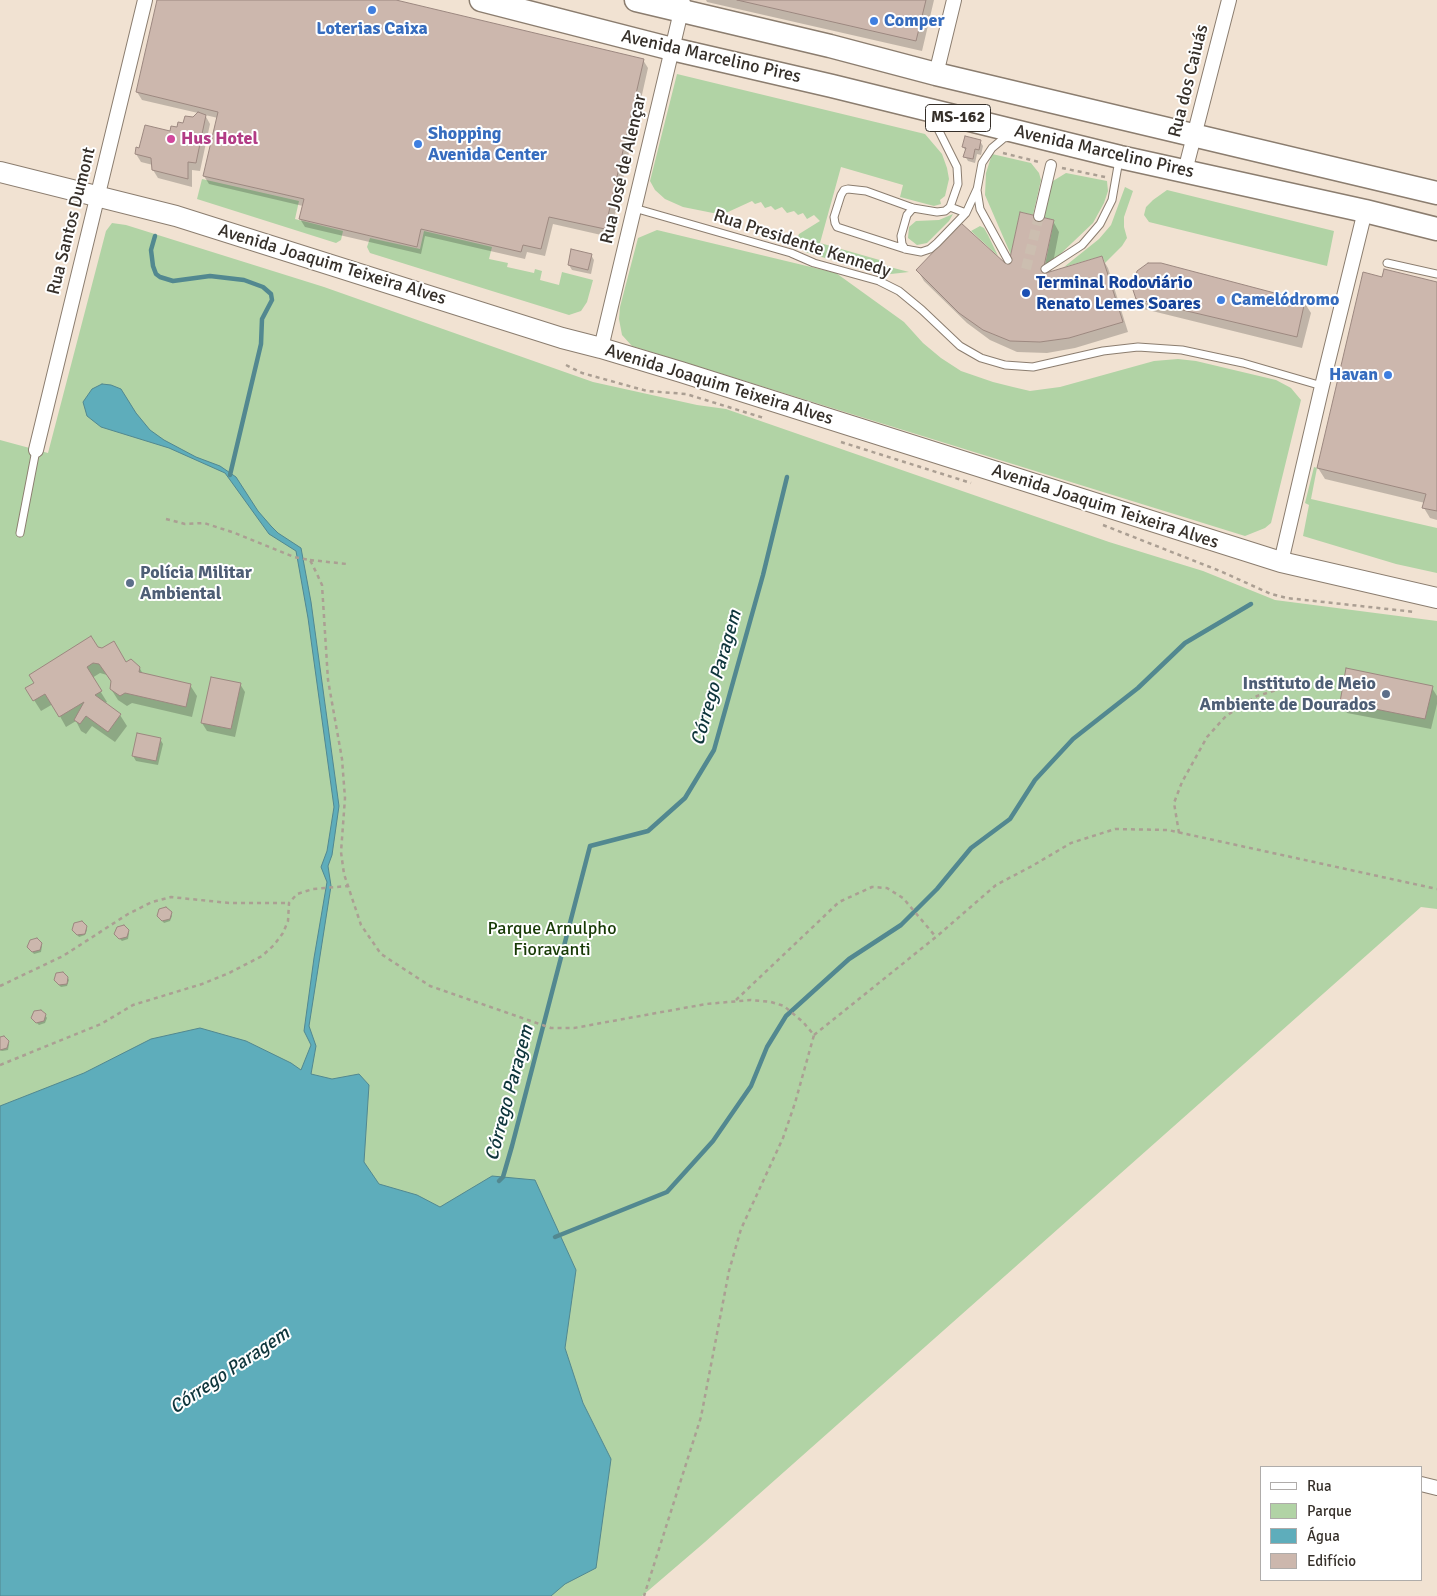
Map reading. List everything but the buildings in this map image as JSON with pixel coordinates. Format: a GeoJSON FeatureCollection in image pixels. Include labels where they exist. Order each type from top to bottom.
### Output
{"type":"FeatureCollection","features":[{"type":"Feature","properties":{"kind":"main road","name":"Avenida Marcelino Pires"},"geometry":{"type":"LineString","coordinates":[[481,0],[672,49],[832,86],[1120,157],[1365,211],[1437,229]]}},
{"type":"Feature","properties":{"kind":"main road","name":"Avenida Marcelino Pires"},"geometry":{"type":"LineString","coordinates":[[636,0],[682,6],[936,74],[1437,193]]}},
{"type":"Feature","properties":{"kind":"main road"},"geometry":{"type":"LineString","coordinates":[[926,110],[936,74]]}},
{"type":"Feature","properties":{"kind":"main road","name":"Avenida Joaquim Teixeira Alves"},"geometry":{"type":"LineString","coordinates":[[0,172],[176,216],[1281,562],[1437,598]]}},
{"type":"Feature","properties":{"kind":"street","name":"Rua Santos Dumont"},"geometry":{"type":"LineString","coordinates":[[36,450],[145,0]]}},
{"type":"Feature","properties":{"kind":"street"},"geometry":{"type":"LineString","coordinates":[[936,74],[954,0]]}},
{"type":"Feature","properties":{"kind":"street","name":"Rua dos Caiuás"},"geometry":{"type":"LineString","coordinates":[[1185,171],[1228,0]]}},
{"type":"Feature","properties":{"kind":"street","name":"Rua José de Alençar"},"geometry":{"type":"LineString","coordinates":[[601,348],[682,6]]}},
{"type":"Feature","properties":{"kind":"street"},"geometry":{"type":"LineString","coordinates":[[1038,216],[1051,165]]}},
{"type":"Feature","properties":{"kind":"street"},"geometry":{"type":"LineString","coordinates":[[1281,562],[1365,211]]}},
{"type":"Feature","properties":{"kind":"street"},"geometry":{"type":"LineString","coordinates":[[1422,1484],[1437,1488]]}},
{"type":"Feature","properties":{"kind":"lane"},"geometry":{"type":"LineString","coordinates":[[926,110],[957,167],[958,184],[950,207],[944,211],[937,212],[913,208],[866,191],[848,189],[844,190],[841,194],[834,217],[837,227],[905,249],[921,252],[930,249],[966,213],[977,189],[982,163],[992,148],[1004,138],[1025,134]]}},
{"type":"Feature","properties":{"kind":"lane"},"geometry":{"type":"LineString","coordinates":[[1045,269],[1082,244],[1100,224],[1112,200],[1120,157]]}},
{"type":"Feature","properties":{"kind":"lane"},"geometry":{"type":"LineString","coordinates":[[977,189],[980,209],[1008,260]]}},
{"type":"Feature","properties":{"kind":"lane"},"geometry":{"type":"LineString","coordinates":[[950,207],[966,213]]}},
{"type":"Feature","properties":{"kind":"lane","name":"Rua Presidente Kennedy"},"geometry":{"type":"LineString","coordinates":[[634,208],[791,253],[814,263],[879,282],[905,296],[960,346],[981,358],[1005,365],[1033,367],[1103,351],[1138,347],[1173,350],[1243,363],[1322,386]]}},
{"type":"Feature","properties":{"kind":"lane"},"geometry":{"type":"LineString","coordinates":[[905,249],[902,244],[902,236],[907,215],[913,208]]}},
{"type":"Feature","properties":{"kind":"lane"},"geometry":{"type":"LineString","coordinates":[[1387,263],[1437,274]]}},
{"type":"Feature","properties":{"kind":"lane"},"geometry":{"type":"LineString","coordinates":[[20,533],[36,450]]}},
{"type":"Feature","properties":{"kind":"path"},"geometry":{"type":"LineString","coordinates":[[566,365],[582,373],[647,391],[686,394],[764,418]]}},
{"type":"Feature","properties":{"kind":"path"},"geometry":{"type":"LineString","coordinates":[[836,440],[910,465],[979,485]]}},
{"type":"Feature","properties":{"kind":"path"},"geometry":{"type":"LineString","coordinates":[[166,519],[185,524],[204,523],[235,533],[294,558],[346,564]]}},
{"type":"Feature","properties":{"kind":"path"},"geometry":{"type":"LineString","coordinates":[[1098,523],[1194,560],[1271,594],[1287,598],[1419,613]]}},
{"type":"Feature","properties":{"kind":"path"},"geometry":{"type":"LineString","coordinates":[[308,560],[322,585],[328,680],[342,759],[345,798],[341,852],[344,874],[361,925],[381,954],[430,986],[551,1028],[574,1028],[706,1004],[751,1000],[772,1002],[784,1006],[803,1022],[814,1035]]}},
{"type":"Feature","properties":{"kind":"path"},"geometry":{"type":"LineString","coordinates":[[1179,833],[1174,803],[1182,782],[1207,737],[1226,716],[1257,696],[1309,680]]}},
{"type":"Feature","properties":{"kind":"path"},"geometry":{"type":"LineString","coordinates":[[644,1596],[701,1417],[729,1271],[741,1230],[783,1138],[795,1104],[814,1035],[936,937],[996,885],[1071,843],[1115,830],[1168,830],[1437,889]]}},
{"type":"Feature","properties":{"kind":"path"},"geometry":{"type":"LineString","coordinates":[[0,1065],[101,1024],[133,1005],[202,984],[229,973],[262,956],[274,945],[283,933],[288,921],[289,903],[297,894],[313,889],[348,886]]}},
{"type":"Feature","properties":{"kind":"path"},"geometry":{"type":"LineString","coordinates":[[736,1001],[839,902],[872,887],[887,888],[902,898],[936,937]]}},
{"type":"Feature","properties":{"kind":"path"},"geometry":{"type":"LineString","coordinates":[[0,986],[63,956],[128,914],[152,902],[171,897],[229,903],[289,903]]}},
{"type":"Feature","properties":{"kind":"green space"},"geometry":{"type":"Polygon","coordinates":[[[677,74],[925,134],[942,154],[947,168],[949,179],[945,196],[940,200],[941,204],[934,206],[900,197],[903,185],[841,167],[820,243],[883,261],[882,265],[909,272],[882,275],[805,252],[798,246],[797,240],[799,234],[820,221],[814,215],[807,219],[803,213],[798,215],[794,211],[787,213],[782,207],[775,210],[771,206],[765,208],[761,202],[755,204],[752,201],[728,212],[713,213],[683,207],[665,199],[655,190],[650,181],[677,74]]]}},
{"type":"Feature","properties":{"kind":"green space"},"geometry":{"type":"Polygon","coordinates":[[[992,154],[1031,163],[1039,173],[1041,180],[1033,215],[1020,212],[1011,255],[985,195],[986,173],[992,154]]]}},
{"type":"Feature","properties":{"kind":"green space"},"geometry":{"type":"Polygon","coordinates":[[[1066,173],[1107,181],[1108,191],[1093,223],[1053,261],[1045,265],[1054,220],[1044,218],[1051,186],[1053,181],[1066,173]]]}},
{"type":"Feature","properties":{"kind":"green space"},"geometry":{"type":"Polygon","coordinates":[[[202,179],[299,201],[295,219],[343,231],[341,240],[336,243],[197,199],[202,179]]]}},
{"type":"Feature","properties":{"kind":"green space"},"geometry":{"type":"Polygon","coordinates":[[[1125,187],[1133,191],[1124,217],[1127,238],[1122,246],[1105,263],[1102,256],[1064,267],[1099,239],[1111,225],[1125,187]]]}},
{"type":"Feature","properties":{"kind":"green space"},"geometry":{"type":"Polygon","coordinates":[[[1167,190],[1334,231],[1327,266],[1149,222],[1144,215],[1146,207],[1167,190]]]}},
{"type":"Feature","properties":{"kind":"green space"},"geometry":{"type":"Polygon","coordinates":[[[953,214],[949,221],[927,243],[917,245],[908,238],[909,227],[916,221],[939,220],[953,214]]]}},
{"type":"Feature","properties":{"kind":"green space","name":"Parque Arnulpho Fioravanti"},"geometry":{"type":"Polygon","coordinates":[[[112,223],[126,225],[324,287],[593,382],[697,405],[726,409],[1109,542],[1203,571],[1275,600],[1437,621],[1437,909],[1421,907],[642,1596],[0,1596],[0,440],[48,453],[106,231],[112,223]]]}},
{"type":"Feature","properties":{"kind":"green space"},"geometry":{"type":"Polygon","coordinates":[[[980,226],[984,228],[998,256],[971,231],[980,226]]]}},
{"type":"Feature","properties":{"kind":"green space"},"geometry":{"type":"Polygon","coordinates":[[[657,230],[836,273],[904,322],[923,343],[961,371],[1013,387],[1030,391],[1060,387],[1154,361],[1178,359],[1196,361],[1276,380],[1291,388],[1301,400],[1271,523],[1265,528],[1245,536],[632,346],[622,335],[619,319],[620,307],[638,238],[657,230]]]}},
{"type":"Feature","properties":{"kind":"green space"},"geometry":{"type":"Polygon","coordinates":[[[424,231],[492,247],[489,259],[508,263],[507,267],[534,273],[535,269],[542,271],[540,280],[559,285],[562,272],[593,280],[587,302],[581,311],[569,315],[370,253],[367,247],[370,238],[420,249],[424,231]]]}},
{"type":"Feature","properties":{"kind":"green space"},"geometry":{"type":"Polygon","coordinates":[[[1314,467],[1317,468],[1311,499],[1437,528],[1437,573],[1396,564],[1303,536],[1309,505],[1305,503],[1314,467]]]}},
{"type":"Feature","properties":{"kind":"water"},"geometry":{"type":"Polygon","coordinates":[[[102,384],[121,389],[136,413],[150,430],[164,440],[196,457],[220,466],[236,477],[258,511],[271,526],[278,533],[301,548],[311,602],[339,806],[332,855],[328,866],[331,886],[309,1026],[316,1046],[311,1074],[332,1079],[359,1074],[369,1085],[364,1162],[379,1184],[417,1195],[440,1207],[492,1176],[535,1180],[576,1270],[565,1348],[583,1403],[611,1459],[596,1568],[565,1584],[551,1596],[0,1596],[0,1106],[84,1073],[151,1039],[200,1028],[246,1041],[291,1063],[301,1070],[311,1045],[304,1031],[327,882],[321,867],[327,851],[334,807],[308,618],[296,551],[269,534],[225,473],[169,448],[101,427],[87,416],[83,402],[92,389],[102,384]]]}},
{"type":"Feature","properties":{"kind":"waterway"},"geometry":{"type":"LineString","coordinates":[[155,236],[151,250],[153,266],[156,274],[160,277],[173,281],[210,276],[244,280],[263,287],[271,294],[272,300],[262,319],[261,344],[230,475]]}},
{"type":"Feature","properties":{"kind":"waterway","name":"Córrego Paragem"},"geometry":{"type":"LineString","coordinates":[[499,1181],[503,1177],[512,1146],[590,846],[648,831],[685,798],[714,750],[763,575],[787,477]]}},
{"type":"Feature","properties":{"kind":"waterway"},"geometry":{"type":"LineString","coordinates":[[555,1237],[667,1192],[713,1141],[751,1086],[767,1047],[786,1016],[849,959],[901,925],[937,889],[971,848],[1010,819],[1035,780],[1073,739],[1138,688],[1185,643],[1251,604]]}},
{"type":"Feature","properties":{"kind":"tunnel"},"geometry":{"type":"LineString","coordinates":[[1026,269],[1039,216]]}},
{"type":"Feature","properties":{"kind":"place","name":"Loterias Caixa"},"geometry":{"type":"Point","coordinates":[372,10]}},
{"type":"Feature","properties":{"kind":"place","name":"Comper"},"geometry":{"type":"Point","coordinates":[874,21]}},
{"type":"Feature","properties":{"kind":"place","name":"Hus Hotel"},"geometry":{"type":"Point","coordinates":[171,139]}},
{"type":"Feature","properties":{"kind":"place","name":"Shopping Avenida Center"},"geometry":{"type":"Point","coordinates":[418,144]}},
{"type":"Feature","properties":{"kind":"place","name":"Terminal Rodoviário Renato Lemes Soares"},"geometry":{"type":"Point","coordinates":[1026,293]}},
{"type":"Feature","properties":{"kind":"place","name":"Camelódromo"},"geometry":{"type":"Point","coordinates":[1221,300]}},
{"type":"Feature","properties":{"kind":"place","name":"Havan"},"geometry":{"type":"Point","coordinates":[1388,375]}},
{"type":"Feature","properties":{"kind":"place","name":"Polícia Militar Ambiental"},"geometry":{"type":"Point","coordinates":[130,583]}},
{"type":"Feature","properties":{"kind":"place","name":"Instituto de Meio Ambiente de Dourados"},"geometry":{"type":"Point","coordinates":[1386,694]}}]}
